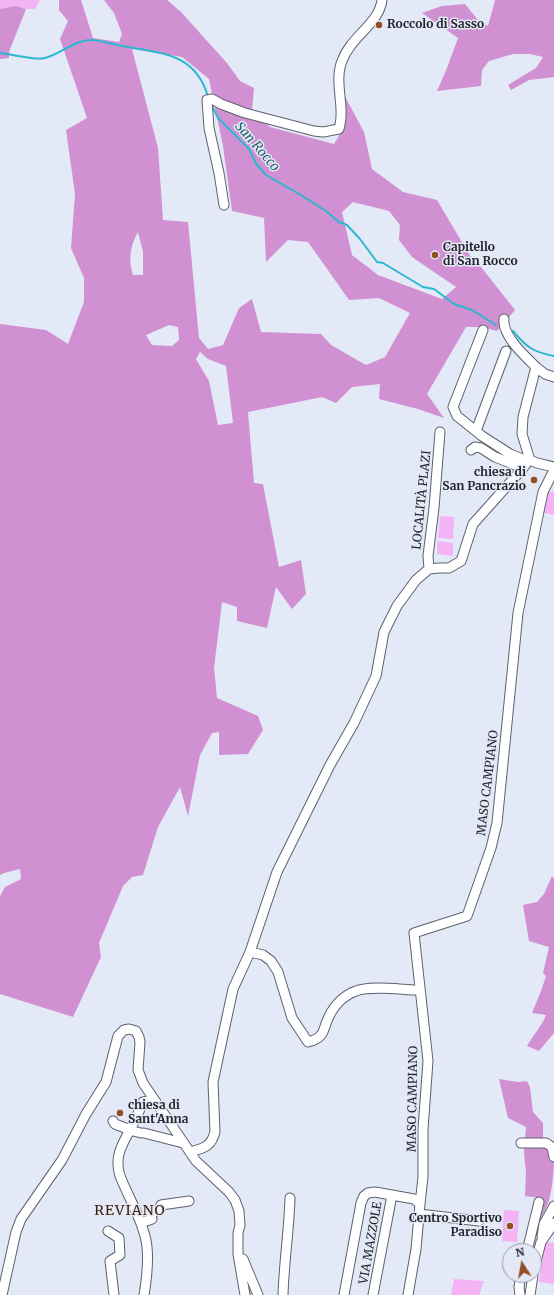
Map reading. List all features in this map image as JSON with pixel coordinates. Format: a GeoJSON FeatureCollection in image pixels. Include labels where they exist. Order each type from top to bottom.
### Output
{"type":"FeatureCollection","features":[{"type":"Feature","properties":{"kind":"street"},"geometry":{"type":"LineString","coordinates":[[224,206],[219,173],[209,128],[206,101],[210,99],[245,112],[314,131],[323,132],[339,129],[341,117],[339,69],[352,43],[375,18],[381,7],[382,0]]}},
{"type":"Feature","properties":{"kind":"street"},"geometry":{"type":"LineString","coordinates":[[504,319],[505,329],[509,336],[536,367],[545,374],[554,376]]}},
{"type":"Feature","properties":{"kind":"street"},"geometry":{"type":"LineString","coordinates":[[484,330],[453,407],[457,416],[510,454],[537,463],[554,466]]}},
{"type":"Feature","properties":{"kind":"street"},"geometry":{"type":"LineString","coordinates":[[476,431],[506,351]]}},
{"type":"Feature","properties":{"kind":"street"},"geometry":{"type":"LineString","coordinates":[[530,460],[522,434],[523,417],[536,367]]}},
{"type":"Feature","properties":{"kind":"street","name":"LOCALITÀ PLAZI"},"geometry":{"type":"LineString","coordinates":[[429,570],[428,556],[434,511],[440,432]]}},
{"type":"Feature","properties":{"kind":"street"},"geometry":{"type":"LineString","coordinates":[[471,450],[475,447],[481,448],[495,457],[523,468]]}},
{"type":"Feature","properties":{"kind":"street"},"geometry":{"type":"LineString","coordinates":[[190,1152],[206,1147],[213,1140],[215,1132],[213,1082],[233,989],[250,952],[277,872],[330,765],[354,723],[376,676],[384,632],[397,606],[416,580],[429,570],[449,568],[461,561],[473,524],[530,460]]}},
{"type":"Feature","properties":{"kind":"street","name":"MASO CAMPIANO"},"geometry":{"type":"LineString","coordinates":[[408,1295],[416,1249],[423,1177],[423,1129],[428,1061],[414,933],[467,916],[491,848],[497,823],[518,613],[543,492],[554,470]]}},
{"type":"Feature","properties":{"kind":"street"},"geometry":{"type":"LineString","coordinates":[[250,952],[263,955],[271,961],[278,972],[292,1018],[308,1042],[315,1040],[322,1035],[327,1020],[338,1003],[346,995],[357,990],[373,988],[420,990]]}},
{"type":"Feature","properties":{"kind":"street"},"geometry":{"type":"LineString","coordinates":[[2,1295],[16,1232],[21,1219],[62,1160],[86,1114],[106,1082],[116,1040],[124,1030],[128,1029],[136,1031],[140,1037],[138,1070],[143,1083],[196,1161],[229,1192],[235,1200],[239,1211],[240,1224],[238,1233],[238,1248],[245,1295]]}},
{"type":"Feature","properties":{"kind":"street"},"geometry":{"type":"LineString","coordinates":[[144,1295],[147,1281],[146,1237],[117,1168],[117,1160],[120,1148],[143,1102],[154,1100]]}},
{"type":"Feature","properties":{"kind":"street"},"geometry":{"type":"LineString","coordinates":[[113,1121],[115,1124],[130,1130],[183,1143]]}},
{"type":"Feature","properties":{"kind":"street"},"geometry":{"type":"LineString","coordinates":[[521,1143],[546,1143],[552,1147],[554,1157]]}},
{"type":"Feature","properties":{"kind":"street"},"geometry":{"type":"LineString","coordinates":[[347,1254],[358,1193],[366,1191],[368,1193],[375,1192],[392,1195],[414,1199],[420,1204]]}},
{"type":"Feature","properties":{"kind":"street"},"geometry":{"type":"LineString","coordinates":[[344,1295],[361,1203],[364,1196],[368,1193]]}},
{"type":"Feature","properties":{"kind":"street","name":"VIA MAZZOLE"},"geometry":{"type":"LineString","coordinates":[[373,1295],[392,1195]]}},
{"type":"Feature","properties":{"kind":"street"},"geometry":{"type":"LineString","coordinates":[[283,1295],[284,1264],[289,1230],[290,1198]]}},
{"type":"Feature","properties":{"kind":"street"},"geometry":{"type":"LineString","coordinates":[[141,1223],[152,1219],[150,1214],[159,1210],[161,1205],[189,1201]]}},
{"type":"Feature","properties":{"kind":"street"},"geometry":{"type":"LineString","coordinates":[[529,1243],[538,1202]]}},
{"type":"Feature","properties":{"kind":"street"},"geometry":{"type":"LineString","coordinates":[[541,1242],[544,1224],[554,1206]]}},
{"type":"Feature","properties":{"kind":"street"},"geometry":{"type":"LineString","coordinates":[[419,1214],[479,1221]]}},
{"type":"Feature","properties":{"kind":"street"},"geometry":{"type":"LineString","coordinates":[[541,1242],[554,1223]]}},
{"type":"Feature","properties":{"kind":"street"},"geometry":{"type":"LineString","coordinates":[[108,1231],[119,1238],[120,1255],[110,1261],[114,1295]]}},
{"type":"Feature","properties":{"kind":"street"},"geometry":{"type":"LineString","coordinates":[[238,1248],[242,1253],[243,1261],[258,1295]]}},
{"type":"Feature","properties":{"kind":"street"},"geometry":{"type":"LineString","coordinates":[[530,1295],[532,1283]]}},
{"type":"Feature","properties":{"kind":"street"},"geometry":{"type":"LineString","coordinates":[[512,1295],[520,1291]]}},
{"type":"Feature","properties":{"kind":"shaded area"},"geometry":{"type":"Polygon","coordinates":[[[0,0],[40,0],[35,9],[26,9],[16,6],[0,9],[0,0]]]}},
{"type":"Feature","properties":{"kind":"shaded area"},"geometry":{"type":"Polygon","coordinates":[[[59,0],[81,0],[93,38],[119,42],[122,34],[114,13],[104,0],[167,0],[181,12],[227,63],[240,81],[254,88],[252,111],[270,127],[334,144],[340,134],[342,91],[364,132],[372,169],[403,192],[437,200],[472,259],[477,262],[515,310],[497,331],[483,327],[466,327],[427,394],[444,418],[418,409],[379,399],[380,384],[352,387],[336,403],[322,397],[248,412],[254,483],[263,484],[279,567],[301,560],[306,594],[292,609],[276,587],[267,628],[237,621],[237,607],[222,602],[214,668],[217,698],[258,716],[263,730],[248,754],[219,755],[219,732],[212,733],[200,755],[188,816],[180,787],[158,827],[143,875],[132,877],[123,886],[99,943],[101,957],[73,1017],[0,994],[0,896],[5,887],[21,879],[20,869],[0,875],[0,324],[46,330],[68,344],[84,302],[84,278],[71,248],[75,194],[66,130],[87,118],[60,39],[68,21],[59,10],[59,0]],[[132,49],[158,148],[163,220],[188,222],[199,338],[208,349],[223,345],[239,308],[252,299],[261,332],[321,334],[331,345],[366,365],[385,357],[410,313],[379,298],[349,300],[308,242],[288,240],[266,262],[264,218],[232,211],[223,146],[209,79],[182,57],[132,49]],[[353,202],[342,212],[352,255],[378,275],[442,299],[456,287],[412,257],[399,240],[400,225],[389,211],[353,202]],[[138,232],[135,237],[130,258],[131,269],[133,275],[143,275],[143,252],[138,232]],[[169,325],[146,335],[152,345],[172,346],[179,340],[178,327],[169,325]],[[200,352],[196,359],[209,381],[218,425],[233,423],[226,366],[208,359],[200,352]]]}},
{"type":"Feature","properties":{"kind":"shaded area"},"geometry":{"type":"Polygon","coordinates":[[[495,0],[554,0],[554,77],[529,80],[511,90],[508,85],[536,68],[543,57],[530,54],[513,54],[489,61],[482,70],[481,86],[437,91],[458,38],[422,13],[442,6],[465,4],[478,20],[488,26],[495,0]]]}},
{"type":"Feature","properties":{"kind":"shaded area"},"geometry":{"type":"Polygon","coordinates":[[[16,6],[26,9],[9,52],[9,58],[0,59],[0,9],[16,6]]]}},
{"type":"Feature","properties":{"kind":"shaded area"},"geometry":{"type":"Polygon","coordinates":[[[545,491],[554,492],[554,515],[541,512],[545,491]]]}},
{"type":"Feature","properties":{"kind":"shaded area"},"geometry":{"type":"Polygon","coordinates":[[[440,516],[454,517],[453,539],[438,538],[440,516]]]}},
{"type":"Feature","properties":{"kind":"shaded area"},"geometry":{"type":"Polygon","coordinates":[[[437,541],[453,543],[453,556],[437,554],[437,541]]]}},
{"type":"Feature","properties":{"kind":"shaded area"},"geometry":{"type":"Polygon","coordinates":[[[552,876],[554,879],[554,1033],[539,1051],[527,1046],[546,1015],[532,1013],[546,976],[543,973],[549,947],[529,941],[523,905],[537,902],[544,894],[552,876]]]}},
{"type":"Feature","properties":{"kind":"shaded area"},"geometry":{"type":"Polygon","coordinates":[[[499,1079],[518,1082],[527,1081],[530,1087],[533,1112],[543,1123],[543,1140],[554,1146],[553,1176],[550,1196],[543,1213],[538,1220],[541,1198],[525,1196],[526,1173],[524,1152],[526,1127],[508,1118],[499,1079]]]}},
{"type":"Feature","properties":{"kind":"shaded area","name":"Centro Sportivo Paradiso"},"geometry":{"type":"Polygon","coordinates":[[[504,1210],[519,1211],[517,1242],[502,1241],[504,1210]]]}},
{"type":"Feature","properties":{"kind":"shaded area"},"geometry":{"type":"Polygon","coordinates":[[[545,1242],[554,1243],[554,1284],[542,1282],[542,1262],[545,1242]]]}},
{"type":"Feature","properties":{"kind":"shaded area"},"geometry":{"type":"Polygon","coordinates":[[[454,1279],[484,1281],[479,1295],[451,1295],[454,1279]]]}},
{"type":"Feature","properties":{"kind":"waterway","name":"San Rocco"},"geometry":{"type":"LineString","coordinates":[[0,53],[41,59],[51,56],[78,43],[93,40],[150,51],[163,54],[186,63],[195,71],[202,82],[208,97]]}},
{"type":"Feature","properties":{"kind":"waterway","name":"San Rocco"},"geometry":{"type":"LineString","coordinates":[[211,104],[218,118],[249,149],[257,165],[266,175],[326,211],[339,222],[347,225],[360,239],[377,262],[383,263],[423,287],[434,289],[454,304],[472,310],[496,325]]}},
{"type":"Feature","properties":{"kind":"waterway","name":"San Rocco"},"geometry":{"type":"LineString","coordinates":[[513,331],[530,348],[535,351],[554,356]]}},
{"type":"Feature","properties":{"kind":"place","name":"Roccolo di Sasso"},"geometry":{"type":"Point","coordinates":[379,25]}},
{"type":"Feature","properties":{"kind":"place","name":"Capitello di San Rocco"},"geometry":{"type":"Point","coordinates":[435,255]}},
{"type":"Feature","properties":{"kind":"place","name":"chiesa di San Pancrazio"},"geometry":{"type":"Point","coordinates":[534,480]}},
{"type":"Feature","properties":{"kind":"place","name":"chiesa di Sant'Anna"},"geometry":{"type":"Point","coordinates":[120,1113]}},
{"type":"Feature","properties":{"kind":"place","name":"Centro Sportivo Paradiso"},"geometry":{"type":"Point","coordinates":[510,1226]}},
{"type":"Feature","properties":{"kind":"district","name":"REVIANO"},"geometry":{"type":"Point","coordinates":[130,1211]}}]}
